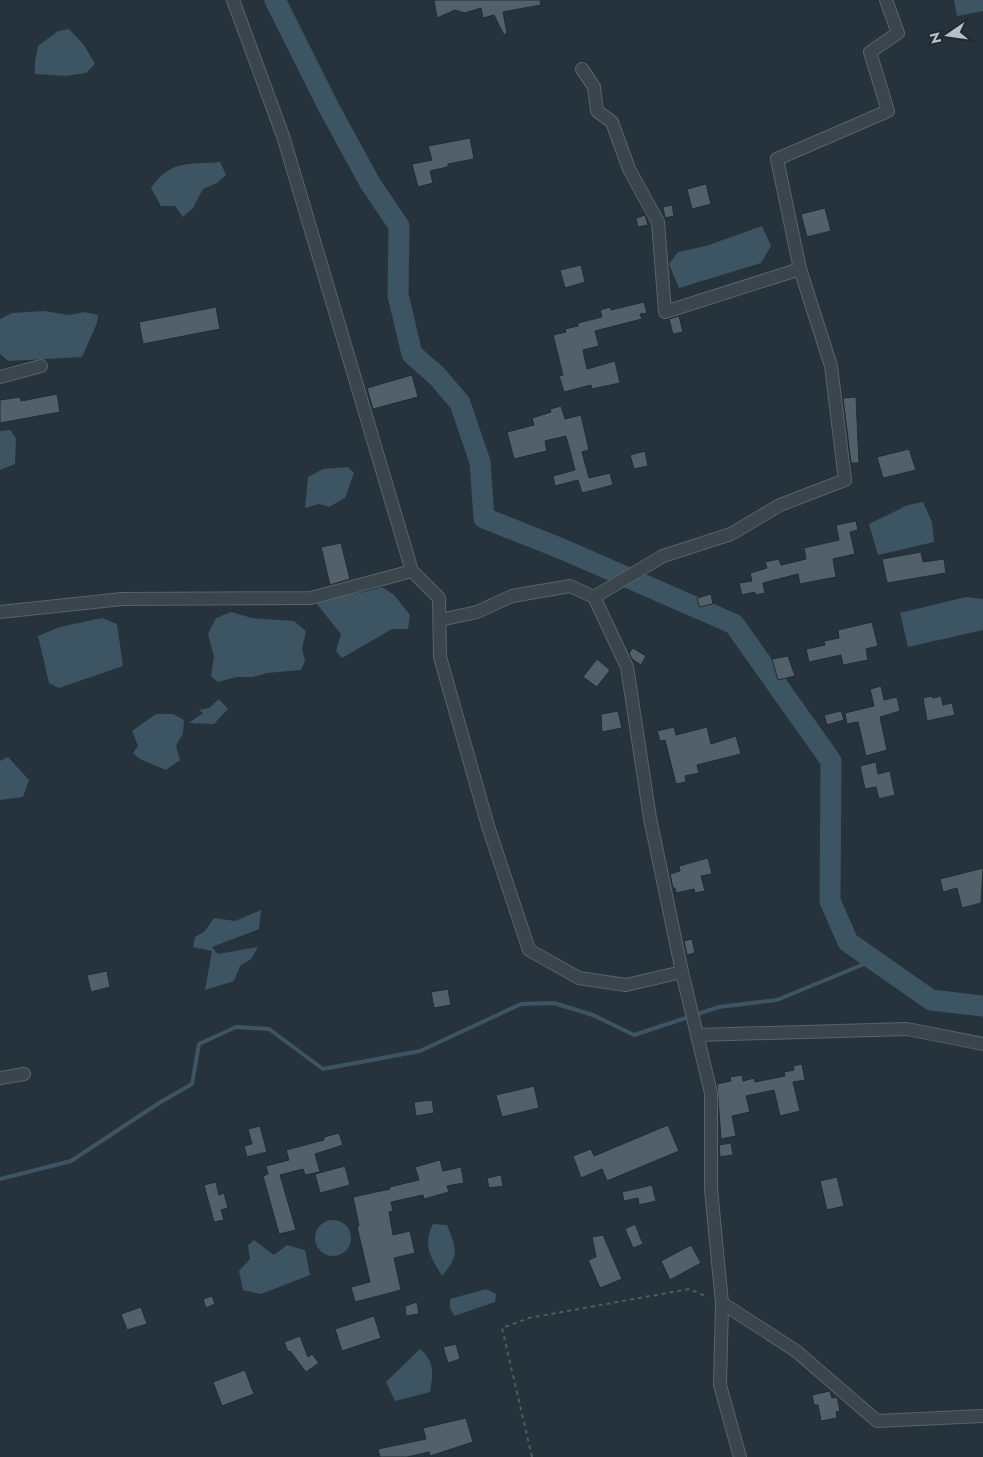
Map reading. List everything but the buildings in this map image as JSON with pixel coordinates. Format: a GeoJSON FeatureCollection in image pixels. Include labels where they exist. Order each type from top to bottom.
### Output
{"type":"FeatureCollection","features":[{"type":"Feature","properties":{"kind":"street"},"geometry":{"type":"LineString","coordinates":[[233,0],[283,136],[412,571],[439,598],[440,657],[488,826],[529,950],[579,978],[626,985],[682,972]]}},
{"type":"Feature","properties":{"kind":"street"},"geometry":{"type":"LineString","coordinates":[[594,596],[663,556],[731,534],[780,505],[845,480],[831,366],[800,269],[777,159],[888,111],[870,52],[898,33],[886,0]]}},
{"type":"Feature","properties":{"kind":"street"},"geometry":{"type":"LineString","coordinates":[[582,69],[594,87],[597,111],[612,122],[629,169],[658,222],[664,312],[800,269]]}},
{"type":"Feature","properties":{"kind":"street"},"geometry":{"type":"LineString","coordinates":[[0,376],[41,366]]}},
{"type":"Feature","properties":{"kind":"street"},"geometry":{"type":"LineString","coordinates":[[0,612],[122,598],[311,598],[412,571]]}},
{"type":"Feature","properties":{"kind":"street"},"geometry":{"type":"LineString","coordinates":[[440,620],[478,612],[512,596],[570,586],[594,596],[626,667],[650,818],[682,972],[711,1093],[711,1189],[722,1303],[720,1385],[740,1457]]}},
{"type":"Feature","properties":{"kind":"street"},"geometry":{"type":"LineString","coordinates":[[697,1035],[907,1028],[983,1044]]}},
{"type":"Feature","properties":{"kind":"street"},"geometry":{"type":"LineString","coordinates":[[0,1078],[24,1074]]}},
{"type":"Feature","properties":{"kind":"street"},"geometry":{"type":"LineString","coordinates":[[722,1303],[796,1351],[877,1420],[983,1416]]}},
{"type":"Feature","properties":{"kind":"path"},"geometry":{"type":"LineString","coordinates":[[532,1457],[502,1328],[529,1318],[689,1289],[722,1303]]}},
{"type":"Feature","properties":{"kind":"water"},"geometry":{"type":"Polygon","coordinates":[[[954,0],[983,0],[983,11],[957,16],[954,0]]]}},
{"type":"Feature","properties":{"kind":"water"},"geometry":{"type":"Polygon","coordinates":[[[69,29],[84,45],[95,64],[86,73],[66,76],[35,74],[38,46],[58,31],[69,29]]]}},
{"type":"Feature","properties":{"kind":"water"},"geometry":{"type":"Polygon","coordinates":[[[220,162],[226,175],[217,183],[203,189],[193,208],[183,217],[175,206],[161,206],[151,188],[158,179],[173,168],[181,165],[220,162]]]}},
{"type":"Feature","properties":{"kind":"water"},"geometry":{"type":"Polygon","coordinates":[[[762,226],[771,246],[761,263],[679,288],[669,264],[678,252],[706,246],[762,226]]]}},
{"type":"Feature","properties":{"kind":"water"},"geometry":{"type":"Polygon","coordinates":[[[44,311],[69,315],[85,312],[98,315],[97,323],[82,357],[8,361],[0,354],[0,319],[12,313],[44,311]]]}},
{"type":"Feature","properties":{"kind":"water"},"geometry":{"type":"Polygon","coordinates":[[[10,430],[16,438],[15,464],[0,470],[0,431],[10,430]]]}},
{"type":"Feature","properties":{"kind":"water"},"geometry":{"type":"Polygon","coordinates":[[[348,467],[354,473],[345,498],[329,507],[319,504],[305,508],[308,477],[323,469],[348,467]]]}},
{"type":"Feature","properties":{"kind":"water"},"geometry":{"type":"Polygon","coordinates":[[[923,502],[932,522],[934,542],[878,555],[869,524],[908,505],[923,502]]]}},
{"type":"Feature","properties":{"kind":"water"},"geometry":{"type":"Polygon","coordinates":[[[382,587],[394,595],[410,615],[408,629],[392,629],[342,658],[336,651],[341,634],[316,603],[382,587]]]}},
{"type":"Feature","properties":{"kind":"water"},"geometry":{"type":"Polygon","coordinates":[[[966,597],[983,599],[983,630],[908,647],[900,613],[966,597]]]}},
{"type":"Feature","properties":{"kind":"water"},"geometry":{"type":"Polygon","coordinates":[[[231,612],[252,618],[294,621],[306,631],[302,649],[305,661],[301,670],[267,673],[253,677],[237,677],[218,682],[211,676],[214,657],[208,634],[216,618],[231,612]]]}},
{"type":"Feature","properties":{"kind":"water"},"geometry":{"type":"Polygon","coordinates":[[[102,618],[117,624],[123,666],[59,688],[49,683],[38,636],[60,627],[102,618]]]}},
{"type":"Feature","properties":{"kind":"water"},"geometry":{"type":"Polygon","coordinates":[[[219,699],[228,709],[214,724],[189,723],[203,713],[199,710],[209,708],[219,699]]]}},
{"type":"Feature","properties":{"kind":"water"},"geometry":{"type":"Polygon","coordinates":[[[156,714],[173,714],[184,720],[183,733],[176,746],[180,760],[166,770],[140,759],[133,753],[138,746],[132,731],[156,714]]]}},
{"type":"Feature","properties":{"kind":"water"},"geometry":{"type":"Polygon","coordinates":[[[8,757],[29,780],[23,797],[0,800],[0,761],[8,757]]]}},
{"type":"Feature","properties":{"kind":"water"},"geometry":{"type":"Polygon","coordinates":[[[261,910],[259,929],[212,947],[218,954],[258,947],[251,959],[240,966],[234,981],[205,990],[212,951],[193,947],[195,937],[205,931],[214,918],[235,921],[261,910]]]}},
{"type":"Feature","properties":{"kind":"water"},"geometry":{"type":"Polygon","coordinates":[[[333,1220],[346,1225],[351,1238],[346,1251],[333,1256],[320,1251],[315,1238],[320,1225],[333,1220]]]}},
{"type":"Feature","properties":{"kind":"water"},"geometry":{"type":"Polygon","coordinates":[[[433,1224],[447,1225],[453,1240],[454,1257],[442,1276],[429,1251],[428,1239],[433,1224]]]}},
{"type":"Feature","properties":{"kind":"water"},"geometry":{"type":"Polygon","coordinates":[[[254,1240],[274,1255],[287,1245],[305,1250],[310,1275],[261,1294],[243,1290],[239,1271],[250,1259],[248,1245],[254,1240]]]}},
{"type":"Feature","properties":{"kind":"water"},"geometry":{"type":"Polygon","coordinates":[[[486,1289],[496,1294],[495,1302],[454,1316],[450,1308],[450,1299],[486,1289]]]}},
{"type":"Feature","properties":{"kind":"water"},"geometry":{"type":"Polygon","coordinates":[[[420,1349],[431,1363],[432,1379],[430,1392],[395,1401],[386,1382],[420,1349]]]}},
{"type":"Feature","properties":{"kind":"waterway"},"geometry":{"type":"LineString","coordinates":[[275,0],[329,108],[370,183],[399,226],[398,295],[412,354],[437,376],[460,403],[480,462],[484,518],[562,549],[734,624],[831,761],[830,901],[848,942],[931,1000],[983,1006]]}},
{"type":"Feature","properties":{"kind":"waterway"},"geometry":{"type":"LineString","coordinates":[[0,1179],[71,1161],[159,1103],[192,1084],[199,1044],[236,1027],[269,1029],[323,1069],[420,1051],[521,1004],[554,1003],[593,1015],[634,1035],[719,1007],[777,1000],[874,960]]}}]}
